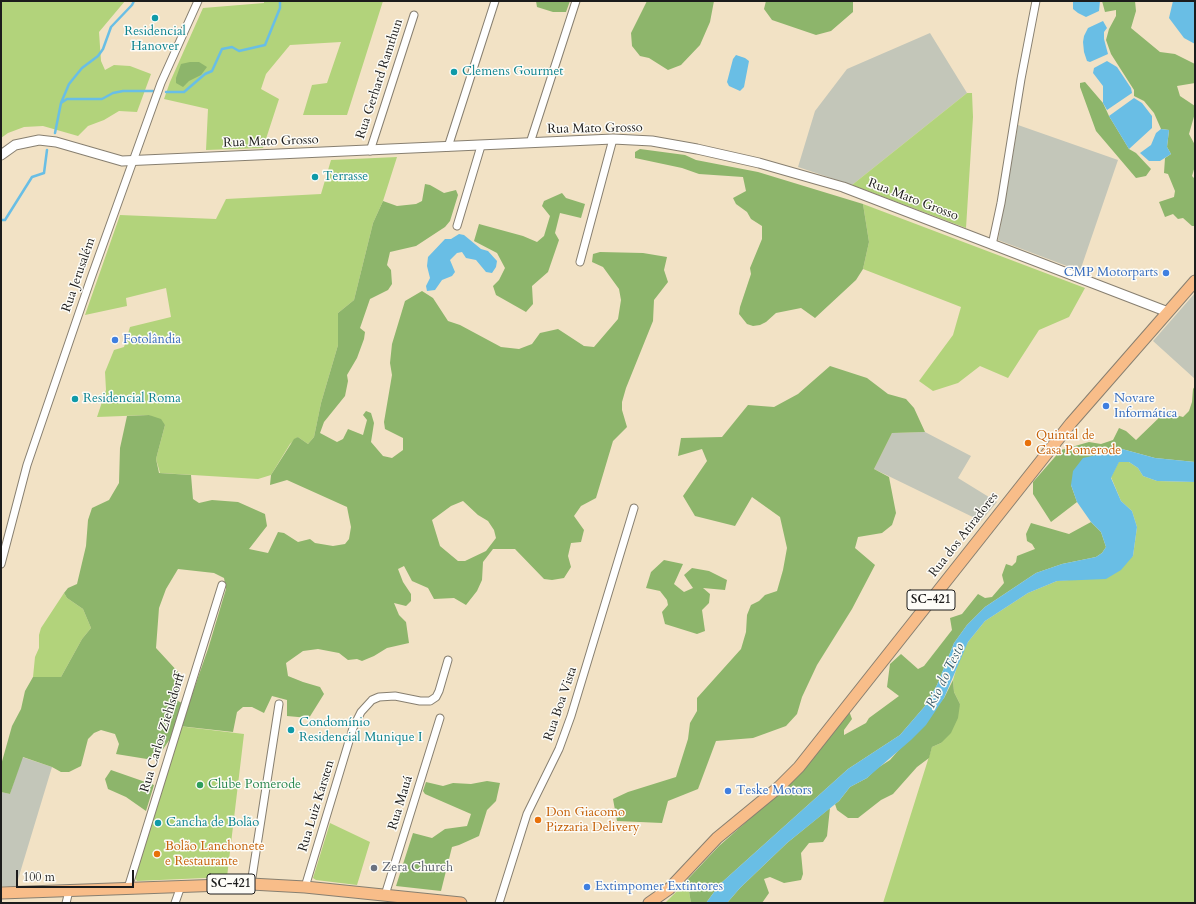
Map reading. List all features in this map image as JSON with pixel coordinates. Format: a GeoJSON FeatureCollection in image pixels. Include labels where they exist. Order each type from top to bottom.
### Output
{"type":"FeatureCollection","features":[{"type":"Feature","properties":{"kind":"main road","name":"Rua dos Atiradores"},"geometry":{"type":"LineString","coordinates":[[649,903],[669,888],[716,838],[779,787],[799,767],[1071,423],[1195,281]]}},
{"type":"Feature","properties":{"kind":"main road","name":"SC-421"},"geometry":{"type":"LineString","coordinates":[[1,893],[251,884],[305,887],[461,903]]}},
{"type":"Feature","properties":{"kind":"street","name":"Rua Jerusalém"},"geometry":{"type":"LineString","coordinates":[[1,564],[31,452],[132,161],[169,63],[198,1]]}},
{"type":"Feature","properties":{"kind":"street"},"geometry":{"type":"LineString","coordinates":[[448,147],[494,1]]}},
{"type":"Feature","properties":{"kind":"street"},"geometry":{"type":"LineString","coordinates":[[530,143],[576,1]]}},
{"type":"Feature","properties":{"kind":"street"},"geometry":{"type":"LineString","coordinates":[[992,245],[1001,203],[1021,79],[1036,1]]}},
{"type":"Feature","properties":{"kind":"street","name":"Rua Gerhard Ramthun"},"geometry":{"type":"LineString","coordinates":[[370,150],[414,15]]}},
{"type":"Feature","properties":{"kind":"street","name":"Rua Mato Grosso"},"geometry":{"type":"LineString","coordinates":[[1,155],[15,145],[39,140],[71,146],[114,160],[132,161],[530,143],[613,140],[646,141],[691,148],[799,173],[843,187],[1168,312]]}},
{"type":"Feature","properties":{"kind":"street"},"geometry":{"type":"LineString","coordinates":[[580,262],[613,140]]}},
{"type":"Feature","properties":{"kind":"street"},"geometry":{"type":"LineString","coordinates":[[457,226],[481,146]]}},
{"type":"Feature","properties":{"kind":"street","name":"Rua Boa Vista"},"geometry":{"type":"LineString","coordinates":[[499,903],[527,814],[559,749],[571,716],[634,508]]}},
{"type":"Feature","properties":{"kind":"street","name":"Rua Carlos Ziehlsdorff"},"geometry":{"type":"LineString","coordinates":[[128,888],[222,585]]}},
{"type":"Feature","properties":{"kind":"street","name":"Rua Luiz Karsten"},"geometry":{"type":"LineString","coordinates":[[305,887],[353,728],[360,712],[372,700],[379,697],[395,696],[420,701],[430,700],[436,697],[448,660]]}},
{"type":"Feature","properties":{"kind":"street"},"geometry":{"type":"LineString","coordinates":[[251,884],[279,704]]}},
{"type":"Feature","properties":{"kind":"street","name":"Rua Mauá"},"geometry":{"type":"LineString","coordinates":[[385,895],[440,718]]}},
{"type":"Feature","properties":{"kind":"street"},"geometry":{"type":"LineString","coordinates":[[175,903],[181,886]]}},
{"type":"Feature","properties":{"kind":"street"},"geometry":{"type":"LineString","coordinates":[[66,903],[69,891]]}},
{"type":"Feature","properties":{"kind":"shaded area"},"geometry":{"type":"Polygon","coordinates":[[[930,33],[967,93],[852,185],[798,167],[815,111],[847,69],[930,33]]]}},
{"type":"Feature","properties":{"kind":"shaded area"},"geometry":{"type":"Polygon","coordinates":[[[1018,125],[1118,160],[1080,271],[998,240],[1018,125]]]}},
{"type":"Feature","properties":{"kind":"shaded area"},"geometry":{"type":"Polygon","coordinates":[[[1195,293],[1195,379],[1153,341],[1195,293]]]}},
{"type":"Feature","properties":{"kind":"shaded area"},"geometry":{"type":"Polygon","coordinates":[[[925,432],[971,456],[958,478],[997,502],[981,521],[874,469],[892,433],[925,432]]]}},
{"type":"Feature","properties":{"kind":"shaded area"},"geometry":{"type":"Polygon","coordinates":[[[22,757],[52,767],[16,886],[1,886],[1,792],[10,794],[22,757]]]}},
{"type":"Feature","properties":{"kind":"green space"},"geometry":{"type":"Polygon","coordinates":[[[1,1],[125,1],[99,32],[101,61],[105,70],[114,65],[130,66],[151,74],[137,112],[119,111],[104,120],[88,126],[78,136],[43,126],[24,127],[8,133],[1,138],[1,1]]]}},
{"type":"Feature","properties":{"kind":"green space"},"geometry":{"type":"Polygon","coordinates":[[[264,1],[383,1],[347,115],[303,115],[312,85],[327,83],[341,42],[290,45],[266,74],[261,89],[279,99],[263,148],[206,150],[208,109],[164,99],[170,82],[203,8],[264,3],[264,1]]]}},
{"type":"Feature","properties":{"kind":"green space"},"geometry":{"type":"Polygon","coordinates":[[[536,1],[570,1],[566,12],[553,12],[537,7],[536,1]]]}},
{"type":"Feature","properties":{"kind":"green space"},"geometry":{"type":"Polygon","coordinates":[[[647,1],[714,1],[710,22],[700,45],[681,65],[668,70],[649,58],[640,56],[632,46],[631,33],[647,1]]]}},
{"type":"Feature","properties":{"kind":"green space"},"geometry":{"type":"Polygon","coordinates":[[[766,1],[853,1],[853,12],[831,31],[816,35],[772,20],[764,9],[766,1]]]}},
{"type":"Feature","properties":{"kind":"green space"},"geometry":{"type":"Polygon","coordinates":[[[1102,1],[1135,1],[1136,11],[1131,28],[1160,52],[1175,54],[1195,64],[1195,83],[1177,86],[1180,96],[1195,106],[1195,113],[1189,134],[1195,145],[1195,166],[1192,176],[1195,179],[1195,226],[1192,226],[1183,218],[1178,219],[1173,214],[1165,217],[1159,202],[1174,197],[1175,191],[1168,174],[1164,173],[1165,158],[1171,154],[1167,147],[1169,130],[1161,129],[1154,113],[1144,101],[1134,96],[1134,90],[1111,54],[1106,40],[1109,29],[1116,16],[1116,10],[1105,12],[1102,1]]]}},
{"type":"Feature","properties":{"kind":"green space"},"geometry":{"type":"Polygon","coordinates":[[[199,62],[207,67],[201,75],[189,81],[183,87],[176,83],[176,78],[181,64],[199,62]]]}},
{"type":"Feature","properties":{"kind":"green space"},"geometry":{"type":"Polygon","coordinates":[[[1085,82],[1103,103],[1129,149],[1136,153],[1151,169],[1146,176],[1136,178],[1096,131],[1080,87],[1080,83],[1085,82]]]}},
{"type":"Feature","properties":{"kind":"green space"},"geometry":{"type":"Polygon","coordinates":[[[967,93],[972,93],[973,117],[966,228],[852,185],[967,93]]]}},
{"type":"Feature","properties":{"kind":"green space"},"geometry":{"type":"Polygon","coordinates":[[[640,149],[685,155],[696,160],[758,172],[863,204],[869,242],[863,269],[856,280],[815,318],[801,308],[776,313],[760,325],[753,326],[747,324],[739,314],[740,307],[751,274],[750,268],[762,239],[762,226],[751,219],[747,212],[736,204],[733,198],[746,191],[743,177],[699,174],[682,168],[635,158],[635,152],[640,149]]]}},
{"type":"Feature","properties":{"kind":"green space"},"geometry":{"type":"Polygon","coordinates":[[[397,157],[383,201],[373,223],[354,300],[338,313],[338,345],[321,403],[314,437],[308,444],[298,437],[290,444],[271,475],[258,479],[160,473],[156,459],[165,425],[149,415],[97,417],[106,390],[105,372],[114,350],[124,347],[130,327],[171,317],[166,288],[126,298],[127,306],[85,315],[120,215],[216,219],[226,199],[321,194],[331,160],[397,157]]]}},
{"type":"Feature","properties":{"kind":"green space"},"geometry":{"type":"Polygon","coordinates":[[[425,184],[430,185],[444,193],[456,190],[458,195],[450,221],[445,227],[416,246],[390,252],[387,265],[391,270],[392,284],[388,290],[370,299],[360,328],[365,332],[364,339],[357,358],[347,375],[348,381],[345,396],[324,422],[320,433],[337,442],[343,439],[348,429],[363,435],[367,420],[363,415],[366,411],[371,413],[374,423],[371,442],[383,456],[392,458],[403,450],[403,438],[385,429],[384,422],[392,375],[390,363],[392,344],[405,301],[422,291],[433,298],[448,321],[460,325],[501,347],[519,349],[532,344],[540,333],[558,329],[584,346],[594,347],[618,319],[621,300],[619,289],[603,267],[592,262],[593,254],[600,252],[643,253],[667,257],[664,270],[668,282],[654,300],[653,321],[626,388],[622,402],[622,410],[627,427],[613,441],[596,498],[581,506],[574,516],[584,530],[581,542],[571,543],[568,556],[571,567],[564,578],[552,580],[544,579],[515,549],[493,549],[483,562],[482,580],[477,591],[466,605],[454,598],[434,599],[428,588],[412,581],[404,566],[398,569],[403,582],[411,594],[411,601],[406,606],[394,603],[399,615],[406,622],[409,643],[387,648],[362,661],[357,659],[348,660],[339,653],[318,649],[303,651],[286,663],[288,676],[320,687],[324,694],[309,718],[287,716],[287,700],[272,696],[264,713],[252,707],[243,707],[237,712],[233,732],[179,726],[159,755],[147,759],[116,754],[119,744],[115,734],[101,730],[94,733],[88,739],[81,766],[69,772],[61,772],[52,767],[23,757],[10,794],[1,792],[1,765],[12,726],[21,709],[25,691],[33,677],[61,677],[82,639],[91,628],[83,609],[67,598],[64,593],[68,588],[77,584],[86,546],[88,520],[92,508],[109,500],[119,483],[120,448],[127,416],[149,415],[161,419],[165,425],[156,459],[159,473],[191,475],[193,499],[199,503],[212,500],[238,502],[265,514],[267,526],[249,549],[268,553],[278,532],[284,533],[298,542],[310,539],[315,543],[333,546],[345,544],[349,539],[351,527],[347,507],[287,480],[270,485],[271,475],[294,439],[298,437],[308,444],[314,437],[321,403],[338,345],[338,313],[354,300],[373,223],[383,201],[397,206],[416,204],[422,201],[425,184]],[[463,501],[451,506],[432,520],[440,546],[458,561],[465,561],[486,551],[496,538],[494,530],[488,521],[478,515],[463,501]],[[178,569],[166,589],[159,608],[156,648],[179,673],[181,681],[174,699],[188,706],[208,649],[226,589],[224,578],[214,573],[178,569]]]}},
{"type":"Feature","properties":{"kind":"green space"},"geometry":{"type":"Polygon","coordinates":[[[562,193],[566,198],[585,204],[581,218],[560,213],[555,233],[559,240],[548,272],[532,286],[533,304],[526,312],[496,295],[493,286],[499,280],[505,268],[497,253],[474,241],[479,224],[523,236],[537,242],[544,236],[550,216],[542,206],[544,201],[562,193]]]}},
{"type":"Feature","properties":{"kind":"green space"},"geometry":{"type":"Polygon","coordinates":[[[863,204],[1085,288],[1069,317],[1039,330],[1008,378],[980,366],[958,383],[933,391],[919,381],[953,335],[961,307],[863,269],[869,242],[863,204]]]}},
{"type":"Feature","properties":{"kind":"green space"},"geometry":{"type":"Polygon","coordinates":[[[830,366],[867,378],[888,394],[906,399],[914,408],[925,432],[892,433],[874,469],[889,477],[896,513],[892,525],[882,533],[858,537],[855,548],[875,565],[852,609],[817,665],[802,697],[797,714],[786,726],[753,738],[716,741],[698,789],[668,801],[662,823],[617,821],[613,799],[628,792],[676,777],[688,739],[690,723],[697,711],[697,698],[741,649],[746,632],[747,615],[751,605],[759,601],[765,595],[777,591],[787,548],[780,517],[752,497],[735,526],[695,516],[683,496],[707,461],[702,449],[678,456],[681,438],[722,437],[748,405],[774,407],[798,394],[830,366]]]}},
{"type":"Feature","properties":{"kind":"green space"},"geometry":{"type":"Polygon","coordinates":[[[1195,386],[1195,462],[1155,458],[1122,449],[1105,453],[1071,485],[1077,502],[1051,522],[1033,494],[1033,482],[1061,450],[1089,442],[1101,444],[1113,440],[1119,428],[1126,431],[1136,440],[1165,412],[1183,417],[1189,411],[1192,402],[1193,389],[1195,386]]]}},
{"type":"Feature","properties":{"kind":"green space"},"geometry":{"type":"Polygon","coordinates":[[[1119,461],[1129,462],[1138,468],[1143,476],[1157,481],[1195,482],[1195,903],[883,903],[932,747],[941,743],[960,704],[954,692],[953,680],[960,657],[968,642],[985,621],[1028,593],[1057,581],[1081,579],[1133,556],[1137,527],[1132,511],[1121,501],[1111,477],[1119,461]]]}},
{"type":"Feature","properties":{"kind":"green space"},"geometry":{"type":"Polygon","coordinates":[[[1091,522],[1101,532],[1106,547],[1102,553],[1096,557],[1062,564],[1036,573],[985,607],[967,625],[954,643],[937,685],[925,706],[900,735],[848,769],[720,884],[706,903],[691,903],[687,880],[719,846],[788,785],[849,711],[852,719],[844,730],[844,735],[866,723],[869,718],[899,696],[887,687],[890,664],[901,654],[918,669],[924,666],[952,630],[950,618],[962,614],[978,594],[985,598],[992,597],[1004,583],[1002,575],[1006,564],[1012,566],[1016,562],[1017,556],[1035,549],[1032,544],[1027,541],[1026,534],[1031,523],[1069,534],[1091,522]]]}},
{"type":"Feature","properties":{"kind":"green space"},"geometry":{"type":"Polygon","coordinates":[[[664,560],[683,564],[674,584],[684,592],[693,588],[684,575],[692,568],[709,571],[727,580],[725,590],[703,588],[710,594],[709,603],[702,610],[705,631],[697,634],[665,624],[662,612],[668,605],[667,600],[660,591],[646,588],[651,572],[664,560]]]}},
{"type":"Feature","properties":{"kind":"green space"},"geometry":{"type":"Polygon","coordinates":[[[64,593],[67,598],[83,609],[91,628],[82,639],[61,677],[33,677],[35,657],[39,648],[39,635],[41,628],[64,593]]]}},
{"type":"Feature","properties":{"kind":"green space"},"geometry":{"type":"Polygon","coordinates":[[[953,680],[954,692],[960,704],[958,718],[951,733],[941,743],[932,747],[929,758],[917,767],[893,794],[881,800],[858,818],[848,818],[837,810],[835,804],[850,787],[867,778],[876,769],[890,760],[944,698],[953,680]]]}},
{"type":"Feature","properties":{"kind":"green space","name":"Clube Pomerode"},"geometry":{"type":"Polygon","coordinates":[[[178,726],[244,734],[227,877],[137,881],[135,878],[178,726]]]}},
{"type":"Feature","properties":{"kind":"green space"},"geometry":{"type":"Polygon","coordinates":[[[111,770],[154,785],[146,811],[126,797],[108,789],[105,779],[111,770]]]}},
{"type":"Feature","properties":{"kind":"green space"},"geometry":{"type":"Polygon","coordinates":[[[487,781],[500,783],[496,801],[487,810],[479,836],[452,847],[441,891],[396,886],[413,833],[432,838],[445,829],[467,826],[471,814],[425,794],[423,791],[426,782],[443,786],[453,783],[471,784],[487,781]]]}},
{"type":"Feature","properties":{"kind":"green space"},"geometry":{"type":"Polygon","coordinates":[[[830,808],[827,836],[823,842],[809,843],[801,853],[803,874],[801,880],[784,883],[770,877],[764,879],[769,893],[762,903],[727,903],[740,888],[787,843],[830,808]]]}},
{"type":"Feature","properties":{"kind":"green space"},"geometry":{"type":"Polygon","coordinates":[[[330,823],[370,842],[357,885],[316,880],[313,878],[330,823]]]}},
{"type":"Feature","properties":{"kind":"green space"},"geometry":{"type":"Polygon","coordinates":[[[687,880],[691,903],[665,903],[676,892],[687,880]]]}},
{"type":"Feature","properties":{"kind":"water"},"geometry":{"type":"Polygon","coordinates":[[[1073,1],[1100,1],[1099,11],[1086,17],[1073,9],[1073,1]]]}},
{"type":"Feature","properties":{"kind":"water"},"geometry":{"type":"Polygon","coordinates":[[[1173,1],[1195,1],[1195,44],[1184,38],[1169,18],[1173,1]]]}},
{"type":"Feature","properties":{"kind":"water"},"geometry":{"type":"Polygon","coordinates":[[[1103,21],[1107,28],[1104,32],[1104,39],[1108,54],[1090,62],[1087,61],[1084,52],[1084,36],[1088,28],[1103,21]]]}},
{"type":"Feature","properties":{"kind":"water"},"geometry":{"type":"Polygon","coordinates":[[[736,55],[749,61],[744,87],[740,91],[729,86],[727,82],[733,59],[736,55]]]}},
{"type":"Feature","properties":{"kind":"water"},"geometry":{"type":"Polygon","coordinates":[[[1107,61],[1117,67],[1131,88],[1132,93],[1107,110],[1103,103],[1103,86],[1093,73],[1094,68],[1107,61]]]}},
{"type":"Feature","properties":{"kind":"water"},"geometry":{"type":"Polygon","coordinates":[[[1134,98],[1142,103],[1152,116],[1152,128],[1129,149],[1109,116],[1134,98]]]}},
{"type":"Feature","properties":{"kind":"water"},"geometry":{"type":"Polygon","coordinates":[[[1161,129],[1169,130],[1167,147],[1171,154],[1160,161],[1149,161],[1140,153],[1151,145],[1156,133],[1161,129]]]}},
{"type":"Feature","properties":{"kind":"water"},"geometry":{"type":"Polygon","coordinates":[[[459,234],[464,235],[481,249],[488,251],[497,261],[496,267],[492,273],[486,272],[476,260],[466,258],[462,252],[457,253],[450,260],[455,272],[452,276],[442,280],[435,290],[427,291],[426,286],[430,278],[427,266],[428,257],[445,239],[451,239],[459,234]]]}},
{"type":"Feature","properties":{"kind":"water","name":"Rio do Testo"},"geometry":{"type":"Polygon","coordinates":[[[1122,449],[1155,458],[1195,462],[1195,482],[1157,481],[1143,476],[1138,468],[1129,462],[1119,462],[1111,478],[1121,501],[1132,511],[1137,527],[1133,556],[1121,570],[1106,579],[1057,581],[1028,593],[985,621],[968,642],[944,698],[926,725],[867,778],[850,787],[839,801],[787,843],[740,888],[727,903],[706,903],[720,884],[848,769],[900,735],[925,706],[937,685],[954,643],[967,625],[985,607],[1036,573],[1062,564],[1096,557],[1102,553],[1106,547],[1101,532],[1091,522],[1077,502],[1071,485],[1073,471],[1083,458],[1122,449]]]}},
{"type":"Feature","properties":{"kind":"waterway"},"geometry":{"type":"LineString","coordinates":[[55,133],[61,103],[69,84],[82,68],[98,56],[103,49],[111,27],[134,1]]}},
{"type":"Feature","properties":{"kind":"waterway"},"geometry":{"type":"LineString","coordinates":[[166,92],[184,92],[205,74],[212,71],[222,49],[232,47],[239,51],[265,45],[280,8],[280,1]]}},
{"type":"Feature","properties":{"kind":"waterway"},"geometry":{"type":"LineString","coordinates":[[61,103],[67,99],[102,99],[113,93],[123,91],[153,91]]}},
{"type":"Feature","properties":{"kind":"waterway"},"geometry":{"type":"LineString","coordinates":[[1,220],[5,220],[32,177],[44,173],[47,150]]}},
{"type":"Feature","properties":{"kind":"place","name":"Residencial Hanover"},"geometry":{"type":"Point","coordinates":[155,18]}},
{"type":"Feature","properties":{"kind":"place","name":"Clemens Gourmet"},"geometry":{"type":"Point","coordinates":[454,72]}},
{"type":"Feature","properties":{"kind":"place","name":"Terrasse"},"geometry":{"type":"Point","coordinates":[315,177]}},
{"type":"Feature","properties":{"kind":"place","name":"CMP Motorparts"},"geometry":{"type":"Point","coordinates":[1166,273]}},
{"type":"Feature","properties":{"kind":"place","name":"Fotolândia"},"geometry":{"type":"Point","coordinates":[115,340]}},
{"type":"Feature","properties":{"kind":"place","name":"Residencial Roma"},"geometry":{"type":"Point","coordinates":[75,399]}},
{"type":"Feature","properties":{"kind":"place","name":"Novare Informática"},"geometry":{"type":"Point","coordinates":[1106,406]}},
{"type":"Feature","properties":{"kind":"place","name":"Quintal de Casa Pomerode"},"geometry":{"type":"Point","coordinates":[1028,443]}},
{"type":"Feature","properties":{"kind":"place","name":"Condomínio Residencial Munique I"},"geometry":{"type":"Point","coordinates":[291,730]}},
{"type":"Feature","properties":{"kind":"place","name":"Clube Pomerode"},"geometry":{"type":"Point","coordinates":[200,785]}},
{"type":"Feature","properties":{"kind":"place","name":"Teske Motors"},"geometry":{"type":"Point","coordinates":[728,791]}},
{"type":"Feature","properties":{"kind":"place","name":"Don Giacomo Pizzaria Delivery"},"geometry":{"type":"Point","coordinates":[538,820]}},
{"type":"Feature","properties":{"kind":"place","name":"Cancha de Bolão"},"geometry":{"type":"Point","coordinates":[158,823]}},
{"type":"Feature","properties":{"kind":"place","name":"Bolão Lanchonete e Restaurante"},"geometry":{"type":"Point","coordinates":[157,854]}},
{"type":"Feature","properties":{"kind":"place","name":"Zera Church"},"geometry":{"type":"Point","coordinates":[374,868]}},
{"type":"Feature","properties":{"kind":"place","name":"Extimpomer Extintores"},"geometry":{"type":"Point","coordinates":[587,887]}}]}
